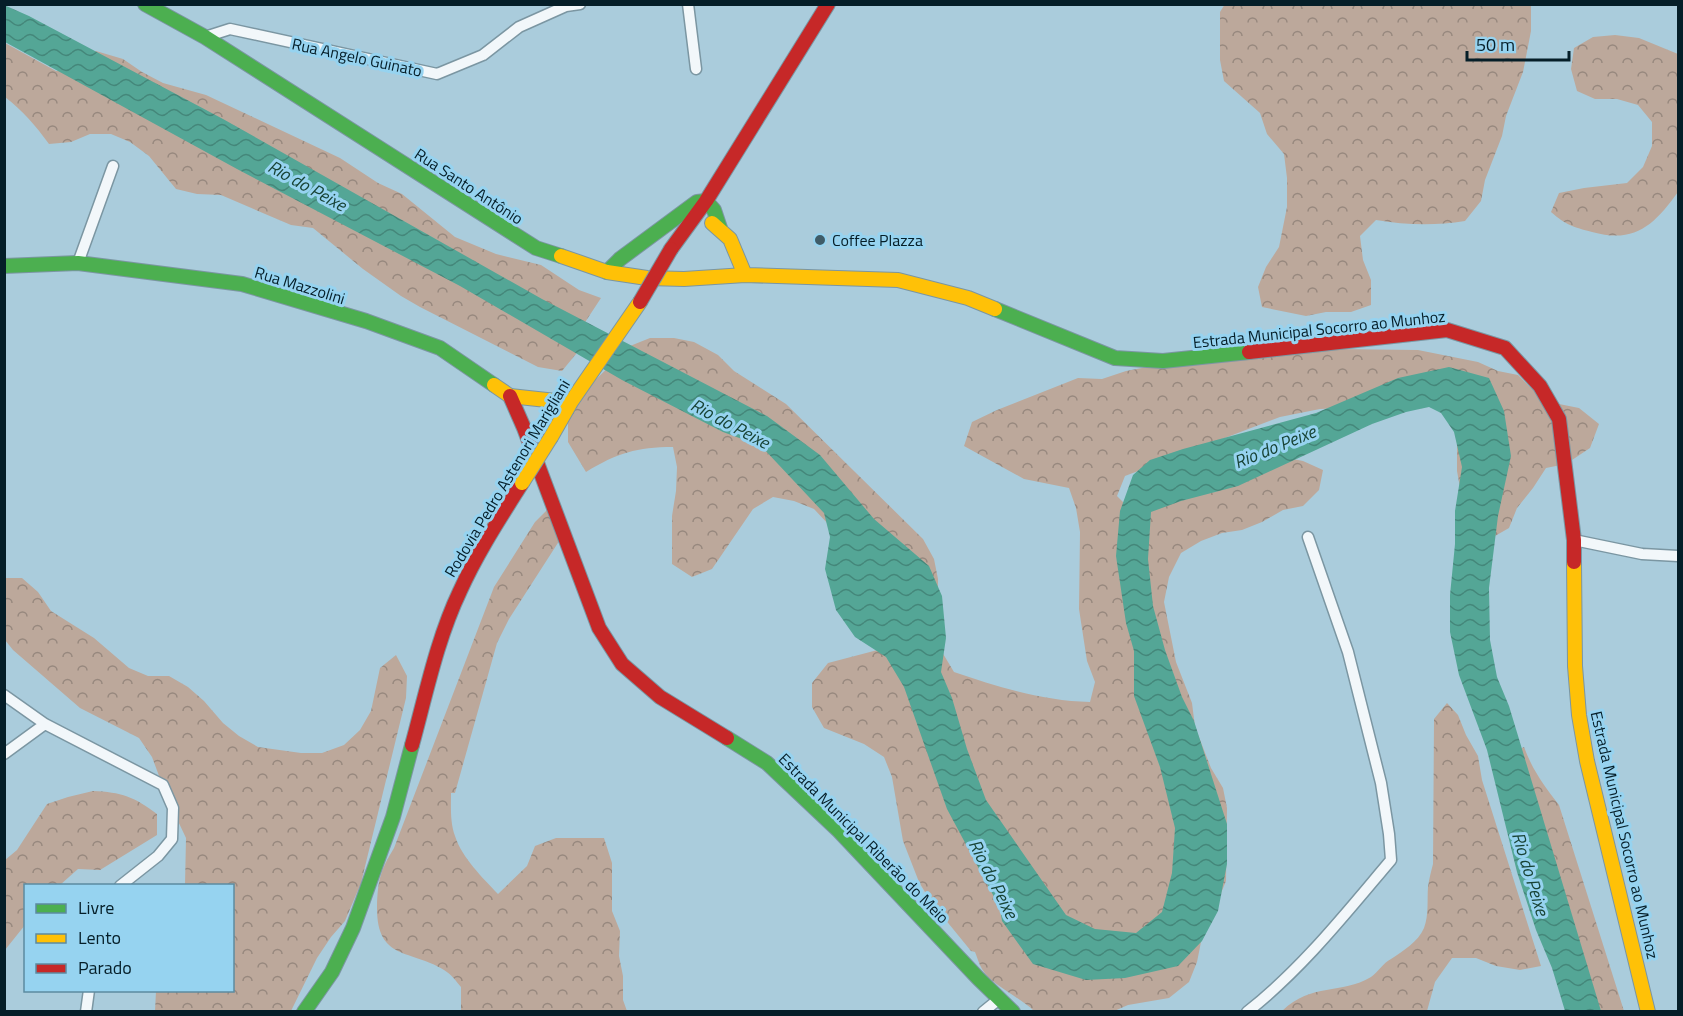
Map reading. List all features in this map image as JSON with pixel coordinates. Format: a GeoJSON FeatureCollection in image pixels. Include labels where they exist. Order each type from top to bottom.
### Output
{"type":"FeatureCollection","features":[{"type":"Feature","properties":{"kind":"street","name":"Rua Santo Antônio"},"geometry":{"type":"LineString","coordinates":[[145,4],[205,37],[536,248],[607,272],[647,278],[675,279],[745,275]]}},
{"type":"Feature","properties":{"kind":"street","name":"Rua Angelo Guinato"},"geometry":{"type":"LineString","coordinates":[[205,37],[230,29],[437,74],[483,55],[519,27],[565,5],[580,4]]}},
{"type":"Feature","properties":{"kind":"street"},"geometry":{"type":"LineString","coordinates":[[688,4],[696,69]]}},
{"type":"Feature","properties":{"kind":"street","name":"Rodovia Pedro Astenori Marigliani"},"geometry":{"type":"LineString","coordinates":[[304,1011],[332,972],[353,928],[393,817],[437,651],[459,592],[487,540],[551,437],[567,405],[623,328],[671,249],[706,201],[828,4]]}},
{"type":"Feature","properties":{"kind":"street"},"geometry":{"type":"LineString","coordinates":[[78,263],[112,166]]}},
{"type":"Feature","properties":{"kind":"street"},"geometry":{"type":"LineString","coordinates":[[607,272],[620,259],[686,208],[697,202],[706,201],[714,210],[720,228],[735,246],[745,275]]}},
{"type":"Feature","properties":{"kind":"street"},"geometry":{"type":"LineString","coordinates":[[694,216],[720,228]]}},
{"type":"Feature","properties":{"kind":"street","name":"Rua Mazzolini"},"geometry":{"type":"LineString","coordinates":[[4,266],[78,263],[242,284],[354,318],[440,348],[510,396],[556,401],[567,405]]}},
{"type":"Feature","properties":{"kind":"street","name":"Estrada Municipal Socorro ao Munhoz"},"geometry":{"type":"LineString","coordinates":[[745,275],[898,280],[968,298],[1115,358],[1163,361],[1447,330],[1505,348],[1540,386],[1559,420],[1574,540],[1575,666],[1580,715],[1587,761],[1648,1011]]}},
{"type":"Feature","properties":{"kind":"street","name":"Estrada Municipal Riberão do Meio"},"geometry":{"type":"LineString","coordinates":[[510,396],[599,628],[622,664],[660,697],[767,763],[839,831],[1013,1011]]}},
{"type":"Feature","properties":{"kind":"street"},"geometry":{"type":"LineString","coordinates":[[1247,1011],[1275,990],[1340,920],[1391,860],[1381,783],[1348,652],[1308,537]]}},
{"type":"Feature","properties":{"kind":"street"},"geometry":{"type":"LineString","coordinates":[[1574,540],[1642,554],[1678,556]]}},
{"type":"Feature","properties":{"kind":"street"},"geometry":{"type":"LineString","coordinates":[[4,695],[45,724],[163,785],[173,808],[172,839],[158,856],[121,884]]}},
{"type":"Feature","properties":{"kind":"street"},"geometry":{"type":"LineString","coordinates":[[4,754],[45,724]]}},
{"type":"Feature","properties":{"kind":"street"},"geometry":{"type":"LineString","coordinates":[[86,1011],[89,992]]}},
{"type":"Feature","properties":{"kind":"street"},"geometry":{"type":"LineString","coordinates":[[983,1011],[999,999]]}},
{"type":"Feature","properties":{"kind":"green space"},"geometry":{"type":"Polygon","coordinates":[[[1225,4],[1531,5],[1531,31],[1523,72],[1485,180],[1481,201],[1465,221],[1420,224],[1376,220],[1360,236],[1363,260],[1371,280],[1371,305],[1351,312],[1326,312],[1306,316],[1262,307],[1258,287],[1266,267],[1279,247],[1287,207],[1287,178],[1284,154],[1267,134],[1260,113],[1224,81],[1220,60],[1220,12],[1225,4]]]}},
{"type":"Feature","properties":{"kind":"green space"},"geometry":{"type":"Polygon","coordinates":[[[1615,35],[1639,38],[1678,54],[1678,192],[1660,214],[1642,229],[1632,233],[1607,235],[1575,227],[1551,212],[1559,193],[1627,183],[1643,167],[1652,146],[1652,122],[1638,105],[1617,99],[1595,99],[1577,91],[1571,69],[1574,48],[1593,37],[1615,35]]]}},
{"type":"Feature","properties":{"kind":"green space"},"geometry":{"type":"Polygon","coordinates":[[[5,43],[56,71],[75,56],[96,51],[123,59],[163,83],[206,95],[340,158],[378,183],[402,194],[455,237],[496,254],[541,265],[579,290],[601,298],[578,333],[576,354],[562,371],[538,367],[401,296],[363,269],[313,228],[291,225],[221,195],[197,194],[176,189],[149,156],[130,142],[111,134],[90,134],[71,142],[49,144],[29,119],[5,97],[5,43]]]}},
{"type":"Feature","properties":{"kind":"green space"},"geometry":{"type":"Polygon","coordinates":[[[650,338],[674,338],[694,342],[718,355],[734,371],[786,404],[923,539],[934,559],[938,579],[938,632],[942,652],[954,672],[1021,692],[1072,701],[1090,702],[1095,682],[1087,661],[1079,609],[1080,532],[1076,508],[1069,488],[1024,479],[964,446],[972,422],[1078,378],[1102,379],[1126,371],[1248,348],[1418,350],[1478,362],[1498,371],[1518,375],[1534,391],[1554,403],[1579,408],[1599,424],[1590,448],[1566,464],[1546,468],[1517,508],[1509,528],[1488,540],[1468,532],[1457,471],[1457,443],[1449,403],[1320,409],[1280,417],[1125,476],[1117,496],[1133,512],[1283,457],[1303,461],[1323,470],[1319,490],[1303,506],[1283,510],[1242,530],[1222,533],[1201,541],[1181,553],[1169,577],[1164,602],[1176,662],[1192,703],[1195,727],[1211,768],[1223,788],[1227,808],[1226,881],[1201,942],[1197,962],[1189,982],[1169,998],[1128,1005],[1112,1012],[1034,1011],[986,975],[975,952],[971,951],[931,902],[919,882],[903,841],[892,777],[884,757],[864,744],[824,728],[812,707],[812,683],[828,663],[889,647],[830,526],[814,509],[794,501],[773,497],[753,509],[712,569],[692,577],[672,564],[672,516],[677,467],[673,447],[628,452],[586,472],[568,442],[568,414],[581,394],[630,346],[650,338]]]}},
{"type":"Feature","properties":{"kind":"green space"},"geometry":{"type":"Polygon","coordinates":[[[551,506],[563,535],[509,619],[497,643],[455,793],[451,793],[452,825],[458,844],[473,867],[498,894],[527,866],[535,846],[556,838],[604,838],[612,863],[612,911],[620,931],[619,956],[623,976],[623,1000],[627,1011],[461,1011],[461,987],[451,976],[431,963],[397,951],[382,936],[378,924],[377,906],[379,882],[494,587],[535,522],[551,506]]]}},
{"type":"Feature","properties":{"kind":"green space"},"geometry":{"type":"Polygon","coordinates":[[[4,578],[22,578],[38,592],[51,611],[94,638],[129,668],[148,676],[169,676],[188,687],[223,723],[258,747],[301,753],[322,753],[344,745],[360,730],[371,711],[380,668],[396,655],[407,676],[406,698],[361,883],[345,921],[317,958],[291,1011],[155,1011],[156,992],[234,992],[234,884],[185,884],[186,838],[168,800],[152,757],[139,738],[80,708],[13,650],[5,640],[4,578]]]}},
{"type":"Feature","properties":{"kind":"green space"},"geometry":{"type":"Polygon","coordinates":[[[1447,703],[1458,715],[1478,756],[1482,780],[1541,966],[1520,970],[1496,966],[1476,958],[1452,958],[1435,982],[1427,1011],[1282,1011],[1304,996],[1349,986],[1371,977],[1385,963],[1410,946],[1424,928],[1433,864],[1434,719],[1447,703]]]}},
{"type":"Feature","properties":{"kind":"green space"},"geometry":{"type":"Polygon","coordinates":[[[1524,747],[1539,777],[1559,805],[1624,1011],[1577,1011],[1515,752],[1524,747]]]}},
{"type":"Feature","properties":{"kind":"green space"},"geometry":{"type":"Polygon","coordinates":[[[93,791],[127,796],[157,814],[157,835],[100,870],[78,869],[61,884],[24,884],[24,926],[5,950],[5,860],[17,850],[47,804],[93,791]]]}},
{"type":"Feature","properties":{"kind":"water","name":"Rio do Peixe"},"geometry":{"type":"Polygon","coordinates":[[[4,5],[223,119],[542,299],[767,416],[820,455],[874,519],[929,566],[942,596],[946,638],[941,672],[986,800],[1066,915],[1095,929],[1136,933],[1162,912],[1172,873],[1175,828],[1160,767],[1134,696],[1134,651],[1126,623],[1116,556],[1120,511],[1133,475],[1150,460],[1316,413],[1398,378],[1449,367],[1489,378],[1504,411],[1511,456],[1498,516],[1489,588],[1490,640],[1497,677],[1509,706],[1601,1011],[1565,1011],[1517,872],[1487,750],[1459,675],[1450,632],[1450,595],[1455,544],[1455,511],[1462,467],[1454,432],[1441,413],[1429,407],[1406,412],[1372,424],[1238,486],[1181,501],[1151,512],[1148,559],[1153,606],[1165,650],[1182,697],[1194,721],[1227,824],[1227,864],[1218,911],[1202,941],[1178,966],[1125,978],[1086,980],[1033,964],[1002,921],[1000,908],[947,809],[904,687],[886,657],[855,637],[836,610],[825,569],[830,537],[824,513],[761,446],[723,432],[622,380],[460,286],[237,169],[5,42],[4,5]]]}},
{"type":"Feature","properties":{"kind":"traffic: fast"},"geometry":{"type":"LineString","coordinates":[[145,4],[205,37],[536,248],[561,256]]}},
{"type":"Feature","properties":{"kind":"traffic: fast"},"geometry":{"type":"LineString","coordinates":[[607,272],[620,259],[697,202],[706,201],[714,210],[720,228]]}},
{"type":"Feature","properties":{"kind":"traffic: fast"},"geometry":{"type":"LineString","coordinates":[[4,266],[78,263],[242,284],[366,321],[440,348],[494,385]]}},
{"type":"Feature","properties":{"kind":"traffic: fast"},"geometry":{"type":"LineString","coordinates":[[995,309],[1115,358],[1163,361],[1249,352]]}},
{"type":"Feature","properties":{"kind":"traffic: fast"},"geometry":{"type":"LineString","coordinates":[[727,738],[767,763],[839,831],[1013,1012]]}},
{"type":"Feature","properties":{"kind":"traffic: fast"},"geometry":{"type":"LineString","coordinates":[[304,1012],[332,972],[353,928],[393,817],[412,745]]}},
{"type":"Feature","properties":{"kind":"traffic: slow"},"geometry":{"type":"LineString","coordinates":[[712,223],[730,239],[745,275]]}},
{"type":"Feature","properties":{"kind":"traffic: slow"},"geometry":{"type":"LineString","coordinates":[[561,256],[607,272],[647,278],[684,279],[745,275],[898,280],[968,298],[995,309]]}},
{"type":"Feature","properties":{"kind":"traffic: slow"},"geometry":{"type":"LineString","coordinates":[[551,437],[571,402],[640,302]]}},
{"type":"Feature","properties":{"kind":"traffic: slow"},"geometry":{"type":"LineString","coordinates":[[494,385],[510,396],[556,401],[567,405]]}},
{"type":"Feature","properties":{"kind":"traffic: slow"},"geometry":{"type":"LineString","coordinates":[[522,483],[551,437]]}},
{"type":"Feature","properties":{"kind":"traffic: slow"},"geometry":{"type":"LineString","coordinates":[[1574,562],[1575,666],[1579,715],[1587,761],[1648,1012]]}},
{"type":"Feature","properties":{"kind":"traffic: jam"},"geometry":{"type":"LineString","coordinates":[[671,249],[706,201],[828,4]]}},
{"type":"Feature","properties":{"kind":"traffic: jam"},"geometry":{"type":"LineString","coordinates":[[640,302],[671,249]]}},
{"type":"Feature","properties":{"kind":"traffic: jam"},"geometry":{"type":"LineString","coordinates":[[1249,352],[1447,330],[1505,348],[1540,386],[1559,419],[1574,540],[1574,562]]}},
{"type":"Feature","properties":{"kind":"traffic: jam"},"geometry":{"type":"LineString","coordinates":[[510,396],[599,628],[622,664],[660,697],[727,738]]}},
{"type":"Feature","properties":{"kind":"traffic: jam"},"geometry":{"type":"LineString","coordinates":[[412,745],[433,667],[452,609],[481,549],[522,483]]}},
{"type":"Feature","properties":{"kind":"place","name":"Coffee Plazza"},"geometry":{"type":"Point","coordinates":[820,240]}}]}
